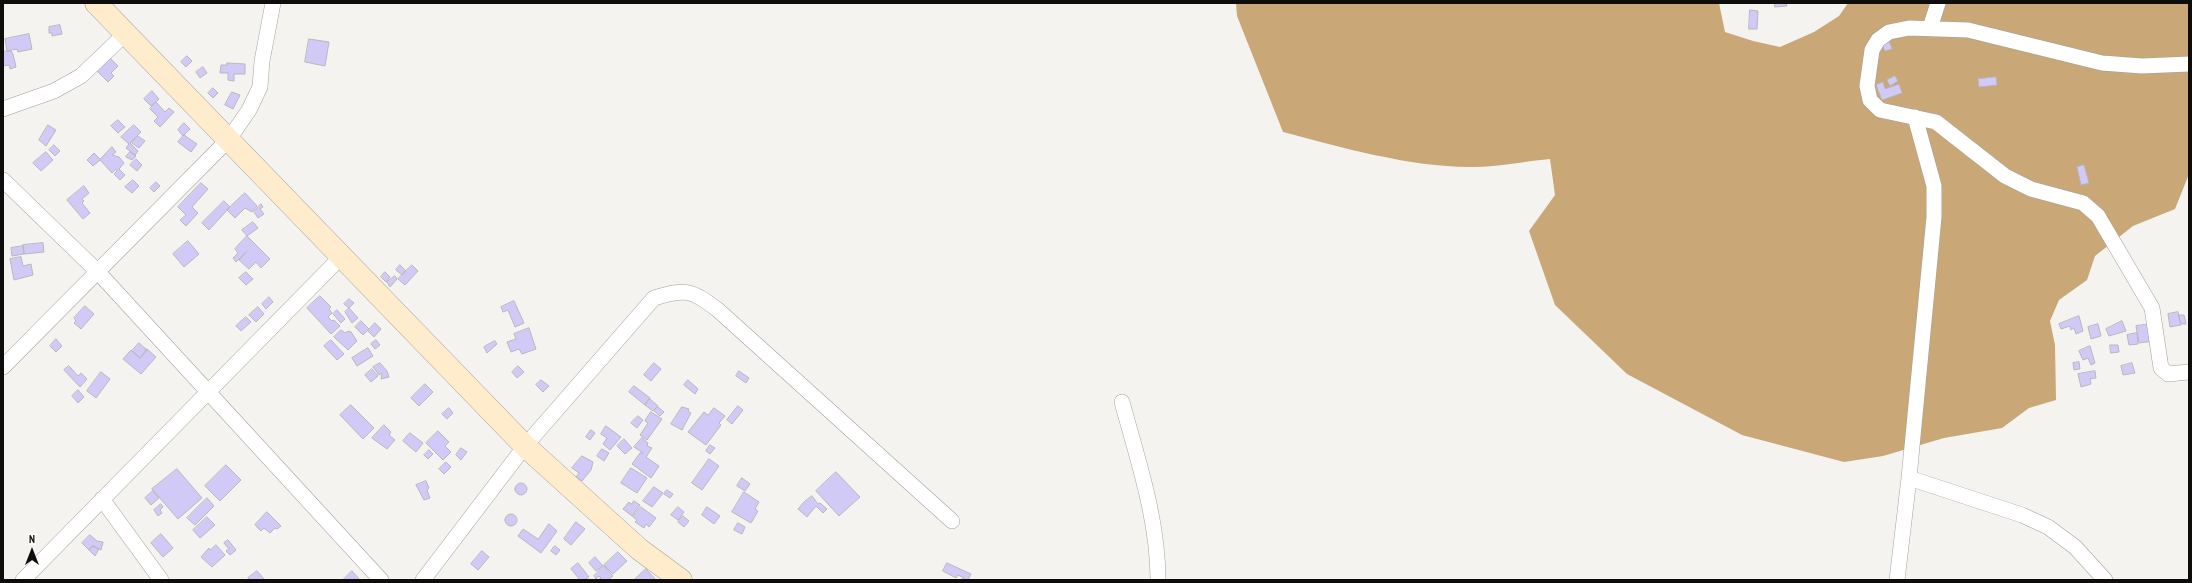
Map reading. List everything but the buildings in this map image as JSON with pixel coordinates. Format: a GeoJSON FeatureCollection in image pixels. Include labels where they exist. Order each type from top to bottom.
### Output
{"type":"FeatureCollection","features":[{"type":"Feature","properties":{"kind":"street"},"geometry":{"type":"LineString","coordinates":[[96,3],[525,446],[639,549],[681,580]]}},
{"type":"Feature","properties":{"kind":"street"},"geometry":{"type":"LineString","coordinates":[[3,367],[96,271],[229,139],[249,110],[260,87],[262,61],[273,3]]}},
{"type":"Feature","properties":{"kind":"street"},"geometry":{"type":"LineString","coordinates":[[1930,28],[1938,3]]}},
{"type":"Feature","properties":{"kind":"street"},"geometry":{"type":"LineString","coordinates":[[2189,64],[2142,66],[2102,63],[1968,30],[1909,28],[1889,32],[1878,40],[1872,50],[1867,86],[1870,100],[1880,110],[1936,122],[2005,176],[2031,189],[2084,203],[2098,216],[2152,308],[2161,368],[2168,374],[2189,372]]}},
{"type":"Feature","properties":{"kind":"street"},"geometry":{"type":"LineString","coordinates":[[3,109],[54,91],[81,76],[125,34]]}},
{"type":"Feature","properties":{"kind":"street"},"geometry":{"type":"LineString","coordinates":[[1897,580],[1910,478],[1934,217],[1934,186],[1914,117]]}},
{"type":"Feature","properties":{"kind":"street"},"geometry":{"type":"LineString","coordinates":[[3,180],[96,271],[381,580]]}},
{"type":"Feature","properties":{"kind":"street"},"geometry":{"type":"LineString","coordinates":[[23,580],[342,256]]}},
{"type":"Feature","properties":{"kind":"street"},"geometry":{"type":"LineString","coordinates":[[423,580],[525,446],[654,298],[676,291],[697,295],[718,310],[952,521]]}},
{"type":"Feature","properties":{"kind":"street"},"geometry":{"type":"LineString","coordinates":[[1122,402],[1153,517],[1158,559],[1158,580]]}},
{"type":"Feature","properties":{"kind":"street"},"geometry":{"type":"LineString","coordinates":[[1910,478],[2022,515],[2048,527],[2075,547],[2105,580]]}},
{"type":"Feature","properties":{"kind":"street"},"geometry":{"type":"LineString","coordinates":[[102,499],[161,580]]}},
{"type":"Feature","properties":{"kind":"shaded area"},"geometry":{"type":"Polygon","coordinates":[[[1236,3],[1719,3],[1725,32],[1753,41],[1780,47],[1814,32],[1839,16],[1848,3],[2189,3],[2189,174],[2175,209],[2133,226],[2095,256],[2087,280],[2059,300],[2050,321],[2055,345],[2056,400],[2029,408],[2002,428],[1944,438],[1883,456],[1844,462],[1742,435],[1627,374],[1555,305],[1529,231],[1555,195],[1550,159],[1469,167],[1423,164],[1375,155],[1283,132],[1237,16],[1236,3]]]}}]}
